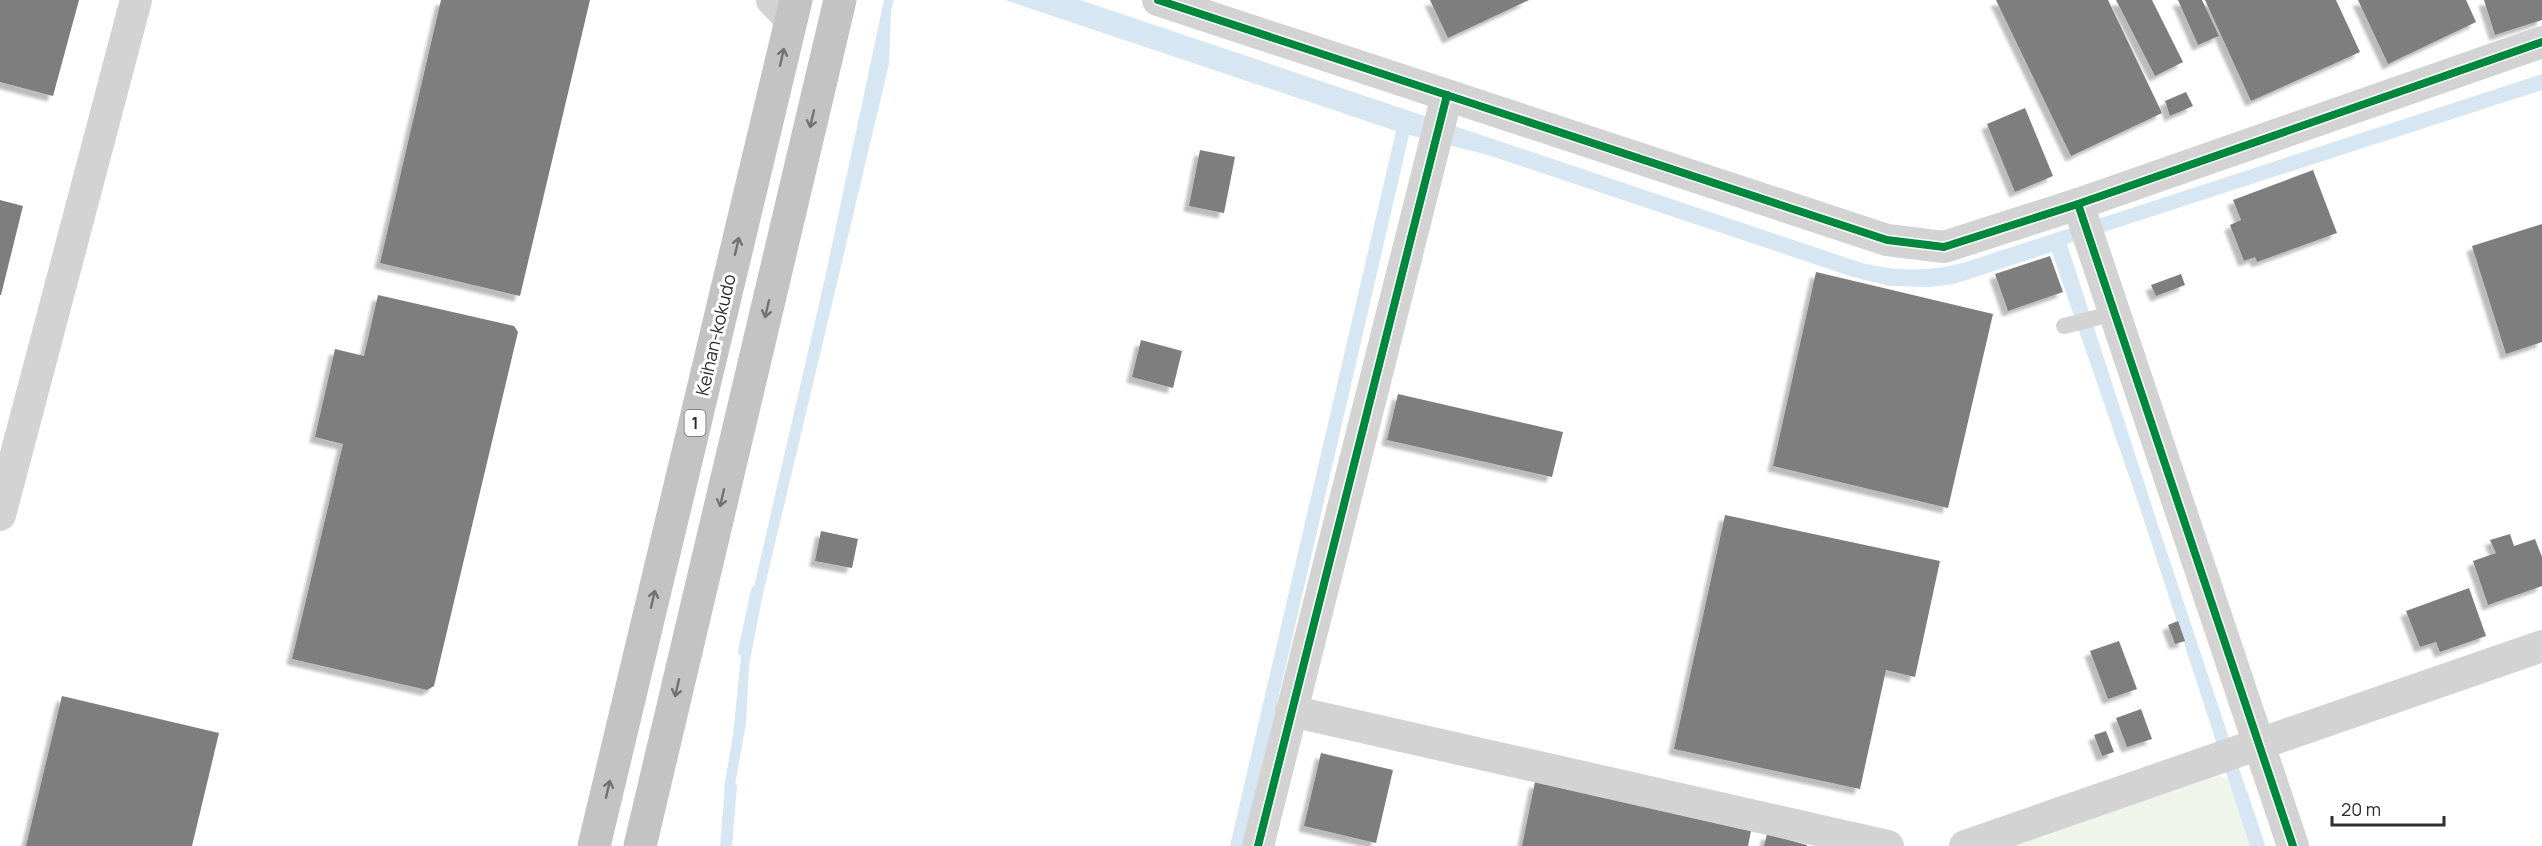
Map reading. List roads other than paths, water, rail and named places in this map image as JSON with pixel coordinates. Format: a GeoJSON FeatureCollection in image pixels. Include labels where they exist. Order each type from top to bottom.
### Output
{"type":"FeatureCollection","features":[{"type":"Feature","properties":{"kind":"highway"},"geometry":{"type":"LineString","coordinates":[[640,846],[840,0]]}},
{"type":"Feature","properties":{"kind":"highway","name":"Keihan-kokudo"},"geometry":{"type":"LineString","coordinates":[[594,846],[786,7]]}},
{"type":"Feature","properties":{"kind":"street"},"geometry":{"type":"LineString","coordinates":[[0,515],[11,432],[136,0]]}},
{"type":"Feature","properties":{"kind":"street"},"geometry":{"type":"LineString","coordinates":[[1158,0],[1442,117],[1887,240],[1944,247],[2084,222],[2542,42]]}},
{"type":"Feature","properties":{"kind":"street"},"geometry":{"type":"LineString","coordinates":[[1258,846],[1290,711],[1442,117]]}},
{"type":"Feature","properties":{"kind":"street"},"geometry":{"type":"LineString","coordinates":[[2084,222],[2104,316],[2260,744],[2293,846]]}},
{"type":"Feature","properties":{"kind":"street"},"geometry":{"type":"LineString","coordinates":[[1965,846],[2542,646]]}},
{"type":"Feature","properties":{"kind":"street"},"geometry":{"type":"LineString","coordinates":[[1290,711],[1888,846]]}},
{"type":"Feature","properties":{"kind":"lane"},"geometry":{"type":"LineString","coordinates":[[2068,325],[2104,316]]}},
{"type":"Feature","properties":{"kind":"water"},"geometry":{"type":"Polygon","coordinates":[[[884,0],[894,0],[891,11],[889,64],[762,598],[749,666],[746,723],[732,802],[726,801],[724,788],[733,735],[741,657],[754,614],[754,587],[825,278],[884,0]]]}},
{"type":"Feature","properties":{"kind":"water"},"geometry":{"type":"Polygon","coordinates":[[[1005,0],[1080,0],[1859,262],[1886,268],[1912,270],[1939,268],[1966,262],[2542,74],[2542,90],[2067,244],[2265,846],[2250,846],[2140,508],[2052,252],[1954,284],[1929,287],[1890,286],[1853,277],[1488,155],[1409,135],[1244,846],[1230,846],[1396,131],[1005,0]]]}},
{"type":"Feature","properties":{"kind":"waterway"},"geometry":{"type":"LineString","coordinates":[[744,651],[757,591]]}},
{"type":"Feature","properties":{"kind":"waterway"},"geometry":{"type":"LineString","coordinates":[[726,846],[731,787]]}}]}
